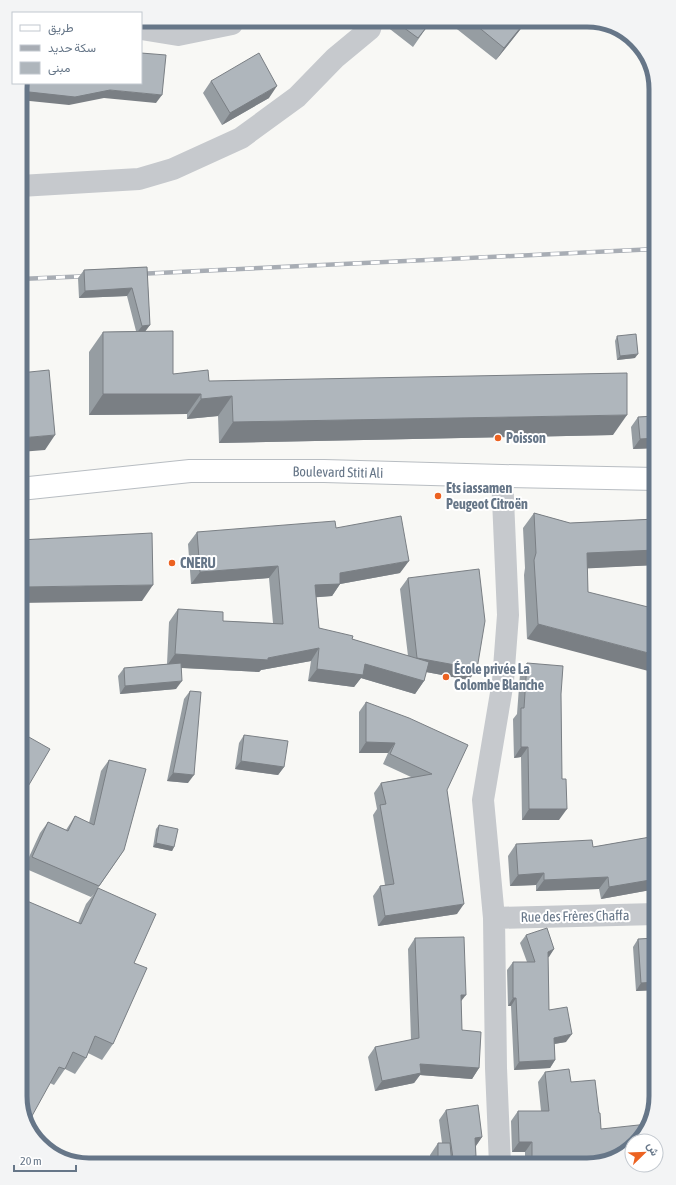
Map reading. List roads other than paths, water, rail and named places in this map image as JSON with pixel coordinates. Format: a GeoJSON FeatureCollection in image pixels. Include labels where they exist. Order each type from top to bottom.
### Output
{"type":"FeatureCollection","features":[{"type":"Feature","properties":{"kind":"main road","name":"Boulevard Stiti Ali"},"geometry":{"type":"LineString","coordinates":[[27,488],[190,471],[324,471],[649,479]]}},
{"type":"Feature","properties":{"kind":"street"},"geometry":{"type":"LineString","coordinates":[[142,29],[178,35],[217,27]]}},
{"type":"Feature","properties":{"kind":"street"},"geometry":{"type":"LineString","coordinates":[[27,186],[139,179],[173,169],[241,138],[297,97],[335,58],[370,27]]}},
{"type":"Feature","properties":{"kind":"street"},"geometry":{"type":"LineString","coordinates":[[500,1158],[496,1068],[494,918],[483,800],[503,681],[508,615],[502,476]]}},
{"type":"Feature","properties":{"kind":"street","name":"Rue des Frères Chaffa"},"geometry":{"type":"LineString","coordinates":[[494,918],[649,914]]}},
{"type":"Feature","properties":{"kind":"railway"},"geometry":{"type":"LineString","coordinates":[[137,274],[649,249]]}},
{"type":"Feature","properties":{"kind":"railway"},"geometry":{"type":"LineString","coordinates":[[27,279],[91,276]]}},
{"type":"Feature","properties":{"kind":"place","name":"Poisson"},"geometry":{"type":"Point","coordinates":[498,438]}},
{"type":"Feature","properties":{"kind":"place","name":"Ets iassamen Peugeot Citroën"},"geometry":{"type":"Point","coordinates":[438,496]}},
{"type":"Feature","properties":{"kind":"place","name":"CNERU"},"geometry":{"type":"Point","coordinates":[172,563]}},
{"type":"Feature","properties":{"kind":"place","name":"École privée La Colombe Blanche"},"geometry":{"type":"Point","coordinates":[446,677]}}]}
